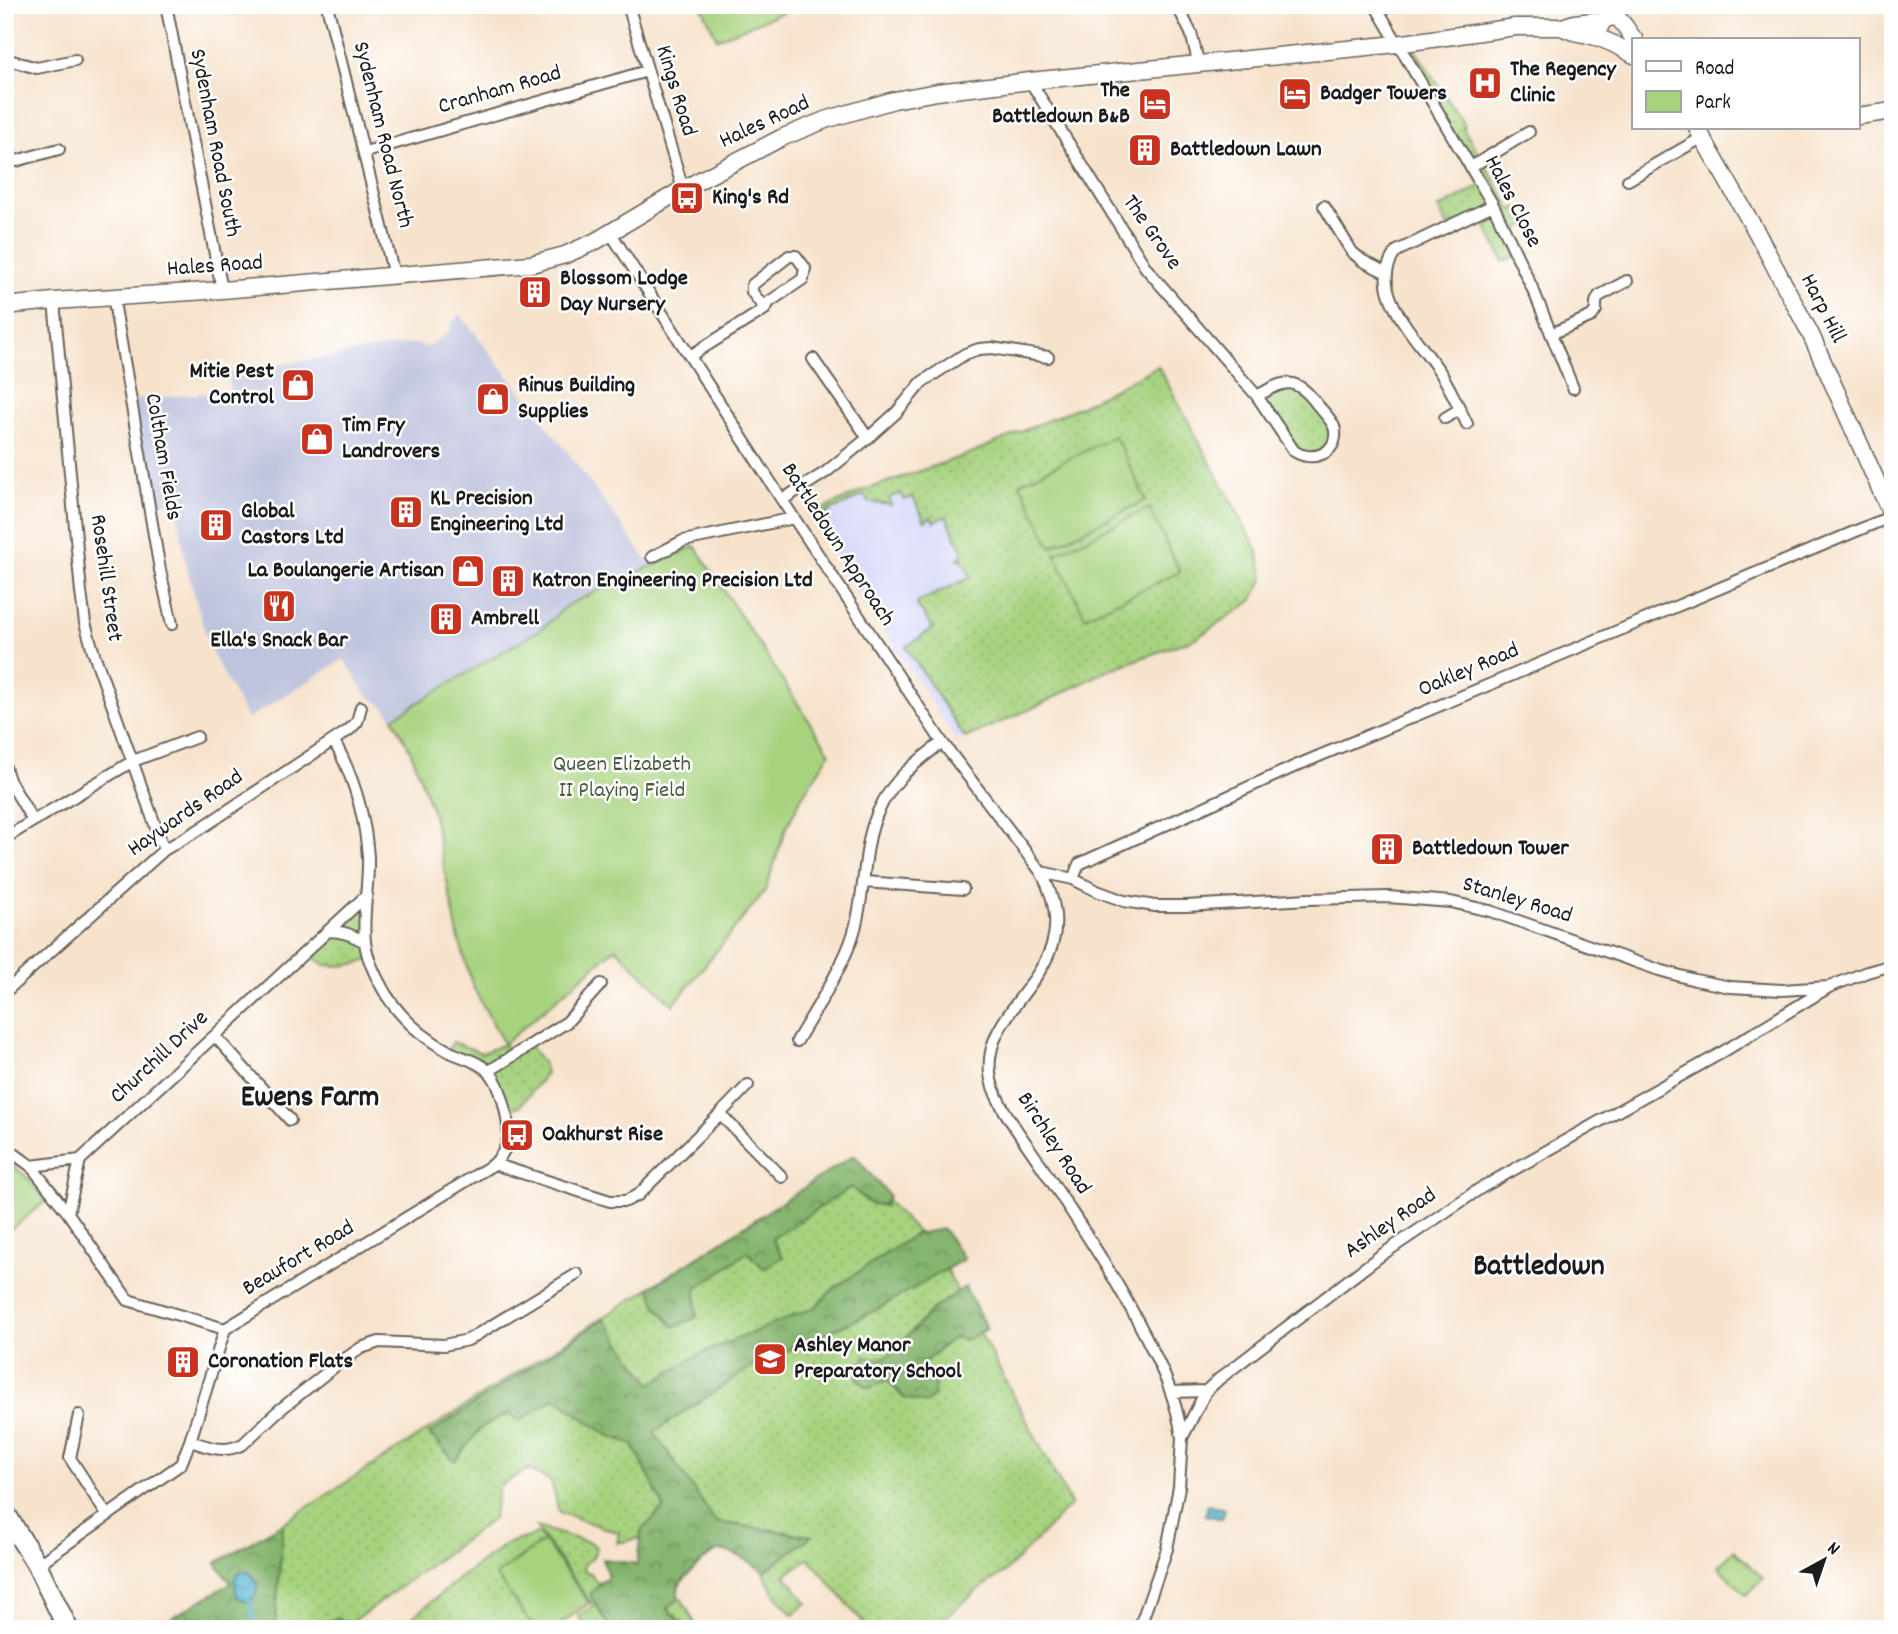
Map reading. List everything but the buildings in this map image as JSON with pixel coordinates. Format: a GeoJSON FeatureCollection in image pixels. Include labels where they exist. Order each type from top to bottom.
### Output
{"type":"FeatureCollection","features":[{"type":"Feature","properties":{"kind":"highway"},"geometry":{"type":"LineString","coordinates":[[5,1513],[37,1565],[68,1629]]}},
{"type":"Feature","properties":{"kind":"main road"},"geometry":{"type":"LineString","coordinates":[[1612,5],[1633,38]]}},
{"type":"Feature","properties":{"kind":"main road","name":"Hales Road"},"geometry":{"type":"LineString","coordinates":[[5,306],[531,264],[573,252],[683,189],[781,138],[853,110],[915,96],[1030,81],[1397,44],[1515,26],[1562,27],[1594,21],[1602,16]]}},
{"type":"Feature","properties":{"kind":"main road"},"geometry":{"type":"LineString","coordinates":[[1602,16],[1613,17],[1623,25],[1622,38],[1616,43],[1607,41],[1599,30],[1602,16]]}},
{"type":"Feature","properties":{"kind":"main road","name":"Hales Road"},"geometry":{"type":"LineString","coordinates":[[1562,27],[1573,33],[1607,41],[1632,54]]}},
{"type":"Feature","properties":{"kind":"main road"},"geometry":{"type":"LineString","coordinates":[[1860,116],[1893,111]]}},
{"type":"Feature","properties":{"kind":"main road","name":"Harp Hill"},"geometry":{"type":"LineString","coordinates":[[1700,132],[1811,335],[1892,517]]}},
{"type":"Feature","properties":{"kind":"street","name":"Sydenham Road South"},"geometry":{"type":"LineString","coordinates":[[166,5],[222,290]]}},
{"type":"Feature","properties":{"kind":"street","name":"Sydenham Road North"},"geometry":{"type":"LineString","coordinates":[[327,5],[394,275]]}},
{"type":"Feature","properties":{"kind":"street","name":"Kings Road"},"geometry":{"type":"LineString","coordinates":[[628,5],[683,189]]}},
{"type":"Feature","properties":{"kind":"street"},"geometry":{"type":"LineString","coordinates":[[1177,5],[1191,33],[1199,65]]}},
{"type":"Feature","properties":{"kind":"street","name":"Hales Close"},"geometry":{"type":"LineString","coordinates":[[1375,5],[1493,205],[1535,294],[1573,388]]}},
{"type":"Feature","properties":{"kind":"street"},"geometry":{"type":"LineString","coordinates":[[5,59],[37,68],[75,60]]}},
{"type":"Feature","properties":{"kind":"street","name":"Cranham Road"},"geometry":{"type":"LineString","coordinates":[[365,152],[647,71]]}},
{"type":"Feature","properties":{"kind":"street","name":"The Grove"},"geometry":{"type":"LineString","coordinates":[[1030,81],[1146,268],[1257,396],[1294,451],[1309,458],[1325,453],[1331,447],[1335,434],[1333,425],[1304,388],[1286,383],[1257,396]]}},
{"type":"Feature","properties":{"kind":"street"},"geometry":{"type":"LineString","coordinates":[[1471,167],[1529,132]]}},
{"type":"Feature","properties":{"kind":"street"},"geometry":{"type":"LineString","coordinates":[[1628,180],[1700,132]]}},
{"type":"Feature","properties":{"kind":"street"},"geometry":{"type":"LineString","coordinates":[[5,164],[59,149]]}},
{"type":"Feature","properties":{"kind":"street"},"geometry":{"type":"LineString","coordinates":[[1467,424],[1443,376],[1393,304],[1387,290],[1385,272],[1397,251],[1493,205]]}},
{"type":"Feature","properties":{"kind":"street"},"geometry":{"type":"LineString","coordinates":[[1324,206],[1352,252],[1385,272]]}},
{"type":"Feature","properties":{"kind":"street","name":"Battledown Approach"},"geometry":{"type":"LineString","coordinates":[[610,232],[942,743],[1041,872]]}},
{"type":"Feature","properties":{"kind":"street"},"geometry":{"type":"LineString","coordinates":[[690,356],[765,309],[769,302],[803,279],[805,268],[796,256],[789,256],[752,285],[752,292],[765,309]]}},
{"type":"Feature","properties":{"kind":"street"},"geometry":{"type":"LineString","coordinates":[[1551,334],[1592,316],[1599,296],[1627,281]]}},
{"type":"Feature","properties":{"kind":"street","name":"Coltham Fields"},"geometry":{"type":"LineString","coordinates":[[113,296],[160,570],[172,624]]}},
{"type":"Feature","properties":{"kind":"street","name":"Rosehill Street"},"geometry":{"type":"LineString","coordinates":[[54,300],[85,623],[164,850]]}},
{"type":"Feature","properties":{"kind":"street"},"geometry":{"type":"LineString","coordinates":[[782,500],[826,471],[868,438],[897,412],[922,382],[965,354],[992,348],[1048,357]]}},
{"type":"Feature","properties":{"kind":"street"},"geometry":{"type":"LineString","coordinates":[[813,359],[868,438]]}},
{"type":"Feature","properties":{"kind":"street"},"geometry":{"type":"LineString","coordinates":[[1445,418],[1460,409]]}},
{"type":"Feature","properties":{"kind":"street","name":"Oakley Road"},"geometry":{"type":"LineString","coordinates":[[1073,879],[1079,864],[1300,764],[1892,517]]}},
{"type":"Feature","properties":{"kind":"street"},"geometry":{"type":"LineString","coordinates":[[652,557],[683,541],[794,518]]}},
{"type":"Feature","properties":{"kind":"street","name":"Haywards Road"},"geometry":{"type":"LineString","coordinates":[[5,992],[164,850],[354,727],[361,707]]}},
{"type":"Feature","properties":{"kind":"street"},"geometry":{"type":"LineString","coordinates":[[5,838],[133,761],[197,737]]}},
{"type":"Feature","properties":{"kind":"street"},"geometry":{"type":"LineString","coordinates":[[334,741],[352,779],[362,811],[368,861],[365,942],[372,967],[381,986],[407,1020],[439,1046],[489,1071],[496,1081],[508,1129],[505,1148],[495,1164],[610,1201],[626,1201],[638,1195],[748,1085]]}},
{"type":"Feature","properties":{"kind":"street"},"geometry":{"type":"LineString","coordinates":[[797,1041],[849,946],[864,882],[869,838],[878,809],[904,774],[942,743]]}},
{"type":"Feature","properties":{"kind":"street"},"geometry":{"type":"LineString","coordinates":[[5,767],[9,780],[33,821]]}},
{"type":"Feature","properties":{"kind":"street","name":"Stanley Road"},"geometry":{"type":"LineString","coordinates":[[1041,872],[1073,879],[1110,897],[1155,906],[1388,897],[1451,902],[1490,911],[1659,970],[1730,987],[1788,990],[1829,987],[1893,965]]}},
{"type":"Feature","properties":{"kind":"street","name":"Birchley Road"},"geometry":{"type":"LineString","coordinates":[[1041,872],[1054,904],[1052,946],[1045,964],[1014,1006],[996,1037],[991,1054],[991,1080],[1001,1104],[1085,1231],[1134,1313],[1172,1392],[1182,1438]]}},
{"type":"Feature","properties":{"kind":"street"},"geometry":{"type":"LineString","coordinates":[[864,882],[962,889]]}},
{"type":"Feature","properties":{"kind":"street","name":"Churchill Drive"},"geometry":{"type":"LineString","coordinates":[[80,1160],[367,895]]}},
{"type":"Feature","properties":{"kind":"street"},"geometry":{"type":"LineString","coordinates":[[328,931],[350,933],[365,942]]}},
{"type":"Feature","properties":{"kind":"street"},"geometry":{"type":"LineString","coordinates":[[489,1071],[567,1022],[601,984]]}},
{"type":"Feature","properties":{"kind":"street","name":"Ashley Road"},"geometry":{"type":"LineString","coordinates":[[1139,1629],[1167,1549],[1179,1486],[1182,1438],[1206,1391],[1380,1256],[1481,1188],[1716,1056],[1829,987]]}},
{"type":"Feature","properties":{"kind":"street"},"geometry":{"type":"LineString","coordinates":[[1788,990],[1794,1010]]}},
{"type":"Feature","properties":{"kind":"street"},"geometry":{"type":"LineString","coordinates":[[215,1036],[290,1120]]}},
{"type":"Feature","properties":{"kind":"street"},"geometry":{"type":"LineString","coordinates":[[720,1114],[782,1177]]}},
{"type":"Feature","properties":{"kind":"street"},"geometry":{"type":"LineString","coordinates":[[5,1147],[32,1166],[128,1300],[225,1329],[181,1464],[37,1565]]}},
{"type":"Feature","properties":{"kind":"street"},"geometry":{"type":"LineString","coordinates":[[32,1166],[80,1160],[68,1213]]}},
{"type":"Feature","properties":{"kind":"street","name":"Beaufort Road"},"geometry":{"type":"LineString","coordinates":[[225,1329],[495,1164]]}},
{"type":"Feature","properties":{"kind":"street"},"geometry":{"type":"LineString","coordinates":[[190,1441],[217,1450],[237,1448],[276,1412],[361,1348],[379,1342],[444,1345],[468,1339],[577,1274]]}},
{"type":"Feature","properties":{"kind":"street"},"geometry":{"type":"LineString","coordinates":[[1172,1392],[1206,1391]]}},
{"type":"Feature","properties":{"kind":"street"},"geometry":{"type":"LineString","coordinates":[[79,1415],[70,1458],[107,1515]]}},
{"type":"Feature","properties":{"kind":"shaded area"},"geometry":{"type":"Polygon","coordinates":[[[460,314],[566,450],[652,567],[567,605],[543,628],[393,718],[384,707],[366,694],[344,659],[247,719],[209,647],[185,560],[178,514],[168,502],[149,505],[131,400],[231,391],[228,373],[414,343],[427,347],[450,331],[450,326],[460,314]]]}},
{"type":"Feature","properties":{"kind":"shaded area"},"geometry":{"type":"Polygon","coordinates":[[[1158,366],[1257,549],[1264,578],[1252,601],[1196,638],[1106,671],[1033,708],[957,741],[808,516],[862,491],[969,454],[1081,406],[1158,366]]]}},
{"type":"Feature","properties":{"kind":"green space"},"geometry":{"type":"Polygon","coordinates":[[[701,5],[800,5],[717,39],[701,5]]]}},
{"type":"Feature","properties":{"kind":"green space"},"geometry":{"type":"Polygon","coordinates":[[[1410,42],[1465,126],[1463,128],[1512,210],[1518,207],[1527,224],[1508,235],[1517,256],[1504,262],[1479,213],[1448,227],[1438,209],[1481,186],[1397,44],[1410,42]]]}},
{"type":"Feature","properties":{"kind":"green space"},"geometry":{"type":"Polygon","coordinates":[[[1158,366],[1257,549],[1264,578],[1252,601],[1196,638],[1106,671],[965,738],[906,647],[933,628],[917,605],[918,602],[971,577],[962,559],[958,558],[964,554],[946,516],[934,522],[931,517],[925,521],[913,497],[904,500],[901,493],[889,498],[891,505],[869,502],[864,495],[826,513],[829,519],[827,521],[812,514],[862,491],[969,454],[1081,406],[1158,366]]]}},
{"type":"Feature","properties":{"kind":"green space"},"geometry":{"type":"Polygon","coordinates":[[[1291,383],[1333,425],[1331,447],[1303,456],[1257,396],[1291,383]]]}},
{"type":"Feature","properties":{"kind":"green space"},"geometry":{"type":"Polygon","coordinates":[[[1115,436],[1146,500],[1051,547],[1020,483],[1115,436]]]}},
{"type":"Feature","properties":{"kind":"green space"},"geometry":{"type":"Polygon","coordinates":[[[1149,508],[1180,572],[1085,617],[1055,554],[1149,508]]]}},
{"type":"Feature","properties":{"kind":"green space","name":"Queen Elizabeth II Playing Field"},"geometry":{"type":"Polygon","coordinates":[[[695,546],[830,753],[801,798],[785,831],[765,891],[673,1005],[616,948],[504,1044],[473,987],[459,940],[433,814],[411,752],[393,718],[543,628],[567,605],[695,546]]]}},
{"type":"Feature","properties":{"kind":"green space"},"geometry":{"type":"Polygon","coordinates":[[[367,895],[370,960],[337,966],[318,961],[308,950],[367,895]]]}},
{"type":"Feature","properties":{"kind":"green space"},"geometry":{"type":"Polygon","coordinates":[[[453,1042],[482,1053],[504,1044],[512,1057],[530,1046],[544,1065],[546,1074],[520,1106],[505,1111],[496,1081],[448,1050],[453,1042]]]}},
{"type":"Feature","properties":{"kind":"green space"},"geometry":{"type":"Polygon","coordinates":[[[854,1155],[889,1196],[884,1206],[869,1203],[851,1187],[772,1239],[783,1257],[764,1269],[748,1252],[696,1289],[697,1317],[674,1327],[657,1307],[650,1288],[854,1155]]]}},
{"type":"Feature","properties":{"kind":"green space"},"geometry":{"type":"Polygon","coordinates":[[[5,1160],[27,1177],[46,1201],[5,1234],[5,1160]]]}},
{"type":"Feature","properties":{"kind":"green space","name":"Ashley Manor Preparatory School"},"geometry":{"type":"Polygon","coordinates":[[[847,1161],[937,1252],[1071,1504],[1006,1571],[931,1629],[868,1629],[809,1558],[785,1575],[807,1603],[793,1614],[776,1595],[764,1572],[810,1536],[716,1522],[617,1543],[619,1533],[559,1512],[551,1481],[529,1469],[499,1486],[493,1519],[343,1629],[275,1629],[283,1523],[847,1161]]]}},
{"type":"Feature","properties":{"kind":"green space"},"geometry":{"type":"Polygon","coordinates":[[[943,1229],[964,1259],[867,1315],[753,1366],[654,1432],[716,1522],[812,1536],[764,1572],[730,1552],[718,1551],[709,1556],[680,1584],[678,1600],[667,1608],[688,1629],[613,1629],[590,1594],[608,1576],[602,1559],[637,1564],[641,1531],[664,1507],[633,1445],[606,1434],[555,1398],[519,1421],[508,1413],[481,1428],[455,1461],[429,1434],[604,1319],[651,1384],[700,1354],[815,1307],[833,1289],[915,1234],[943,1229]]]}},
{"type":"Feature","properties":{"kind":"green space"},"geometry":{"type":"Polygon","coordinates":[[[965,1287],[987,1329],[966,1340],[955,1337],[920,1365],[935,1382],[934,1395],[926,1403],[904,1398],[888,1381],[868,1388],[857,1379],[858,1366],[866,1357],[876,1359],[888,1356],[934,1308],[965,1287]]]}},
{"type":"Feature","properties":{"kind":"green space"},"geometry":{"type":"Polygon","coordinates":[[[283,1523],[275,1629],[152,1629],[231,1583],[216,1563],[283,1523]]]}},
{"type":"Feature","properties":{"kind":"green space"},"geometry":{"type":"Polygon","coordinates":[[[536,1527],[591,1543],[597,1548],[583,1569],[591,1573],[597,1583],[613,1579],[650,1587],[681,1598],[698,1629],[587,1629],[578,1616],[593,1606],[536,1527]]]}},
{"type":"Feature","properties":{"kind":"green space"},"geometry":{"type":"Polygon","coordinates":[[[538,1534],[544,1541],[496,1576],[535,1629],[399,1629],[457,1580],[506,1544],[538,1534]]]}},
{"type":"Feature","properties":{"kind":"green space"},"geometry":{"type":"Polygon","coordinates":[[[544,1541],[589,1603],[554,1629],[535,1629],[496,1575],[544,1541]]]}},
{"type":"Feature","properties":{"kind":"green space"},"geometry":{"type":"Polygon","coordinates":[[[1734,1550],[1763,1578],[1747,1595],[1718,1567],[1734,1550]]]}},
{"type":"Feature","properties":{"kind":"green space"},"geometry":{"type":"Polygon","coordinates":[[[337,1618],[352,1629],[304,1629],[337,1618]]]}},
{"type":"Feature","properties":{"kind":"water"},"geometry":{"type":"Polygon","coordinates":[[[1208,1505],[1225,1509],[1222,1519],[1205,1515],[1208,1505]]]}},
{"type":"Feature","properties":{"kind":"water"},"geometry":{"type":"Polygon","coordinates":[[[245,1571],[255,1579],[257,1587],[253,1599],[246,1601],[237,1596],[234,1580],[239,1572],[245,1571]]]}},
{"type":"Feature","properties":{"kind":"waterway"},"geometry":{"type":"LineString","coordinates":[[250,1601],[255,1629]]}},
{"type":"Feature","properties":{"kind":"place","name":"The Regency Clinic"},"geometry":{"type":"Point","coordinates":[1485,83]}},
{"type":"Feature","properties":{"kind":"place","name":"Badger Towers"},"geometry":{"type":"Point","coordinates":[1295,94]}},
{"type":"Feature","properties":{"kind":"place","name":"The Battledown B&B"},"geometry":{"type":"Point","coordinates":[1155,104]}},
{"type":"Feature","properties":{"kind":"place","name":"Battledown Lawn"},"geometry":{"type":"Point","coordinates":[1145,150]}},
{"type":"Feature","properties":{"kind":"place","name":"King's Rd"},"geometry":{"type":"Point","coordinates":[687,198]}},
{"type":"Feature","properties":{"kind":"place","name":"Blossom Lodge Day Nursery"},"geometry":{"type":"Point","coordinates":[535,292]}},
{"type":"Feature","properties":{"kind":"place","name":"Mitie Pest Control"},"geometry":{"type":"Point","coordinates":[298,385]}},
{"type":"Feature","properties":{"kind":"place","name":"Rinus Building Supplies"},"geometry":{"type":"Point","coordinates":[493,399]}},
{"type":"Feature","properties":{"kind":"place","name":"Tim Fry Landrovers"},"geometry":{"type":"Point","coordinates":[317,439]}},
{"type":"Feature","properties":{"kind":"place","name":"KL Precision Engineering Ltd"},"geometry":{"type":"Point","coordinates":[406,512]}},
{"type":"Feature","properties":{"kind":"place","name":"Global Castors Ltd"},"geometry":{"type":"Point","coordinates":[216,525]}},
{"type":"Feature","properties":{"kind":"place","name":"La Boulangerie Artisan"},"geometry":{"type":"Point","coordinates":[468,571]}},
{"type":"Feature","properties":{"kind":"place","name":"Katron Engineering Precision Ltd"},"geometry":{"type":"Point","coordinates":[508,581]}},
{"type":"Feature","properties":{"kind":"place","name":"Ella's Snack Bar"},"geometry":{"type":"Point","coordinates":[279,606]}},
{"type":"Feature","properties":{"kind":"place","name":"Ambrell"},"geometry":{"type":"Point","coordinates":[446,619]}},
{"type":"Feature","properties":{"kind":"place","name":"Battledown Tower"},"geometry":{"type":"Point","coordinates":[1387,849]}},
{"type":"Feature","properties":{"kind":"place","name":"Oakhurst Rise"},"geometry":{"type":"Point","coordinates":[517,1135]}},
{"type":"Feature","properties":{"kind":"place","name":"Ashley Manor Preparatory School"},"geometry":{"type":"Point","coordinates":[770,1359]}},
{"type":"Feature","properties":{"kind":"place","name":"Coronation Flats"},"geometry":{"type":"Point","coordinates":[183,1362]}},
{"type":"Feature","properties":{"kind":"district","name":"Ewens Farm"},"geometry":{"type":"Point","coordinates":[310,1099]}},
{"type":"Feature","properties":{"kind":"district","name":"Battledown"},"geometry":{"type":"Point","coordinates":[1539,1268]}}]}
